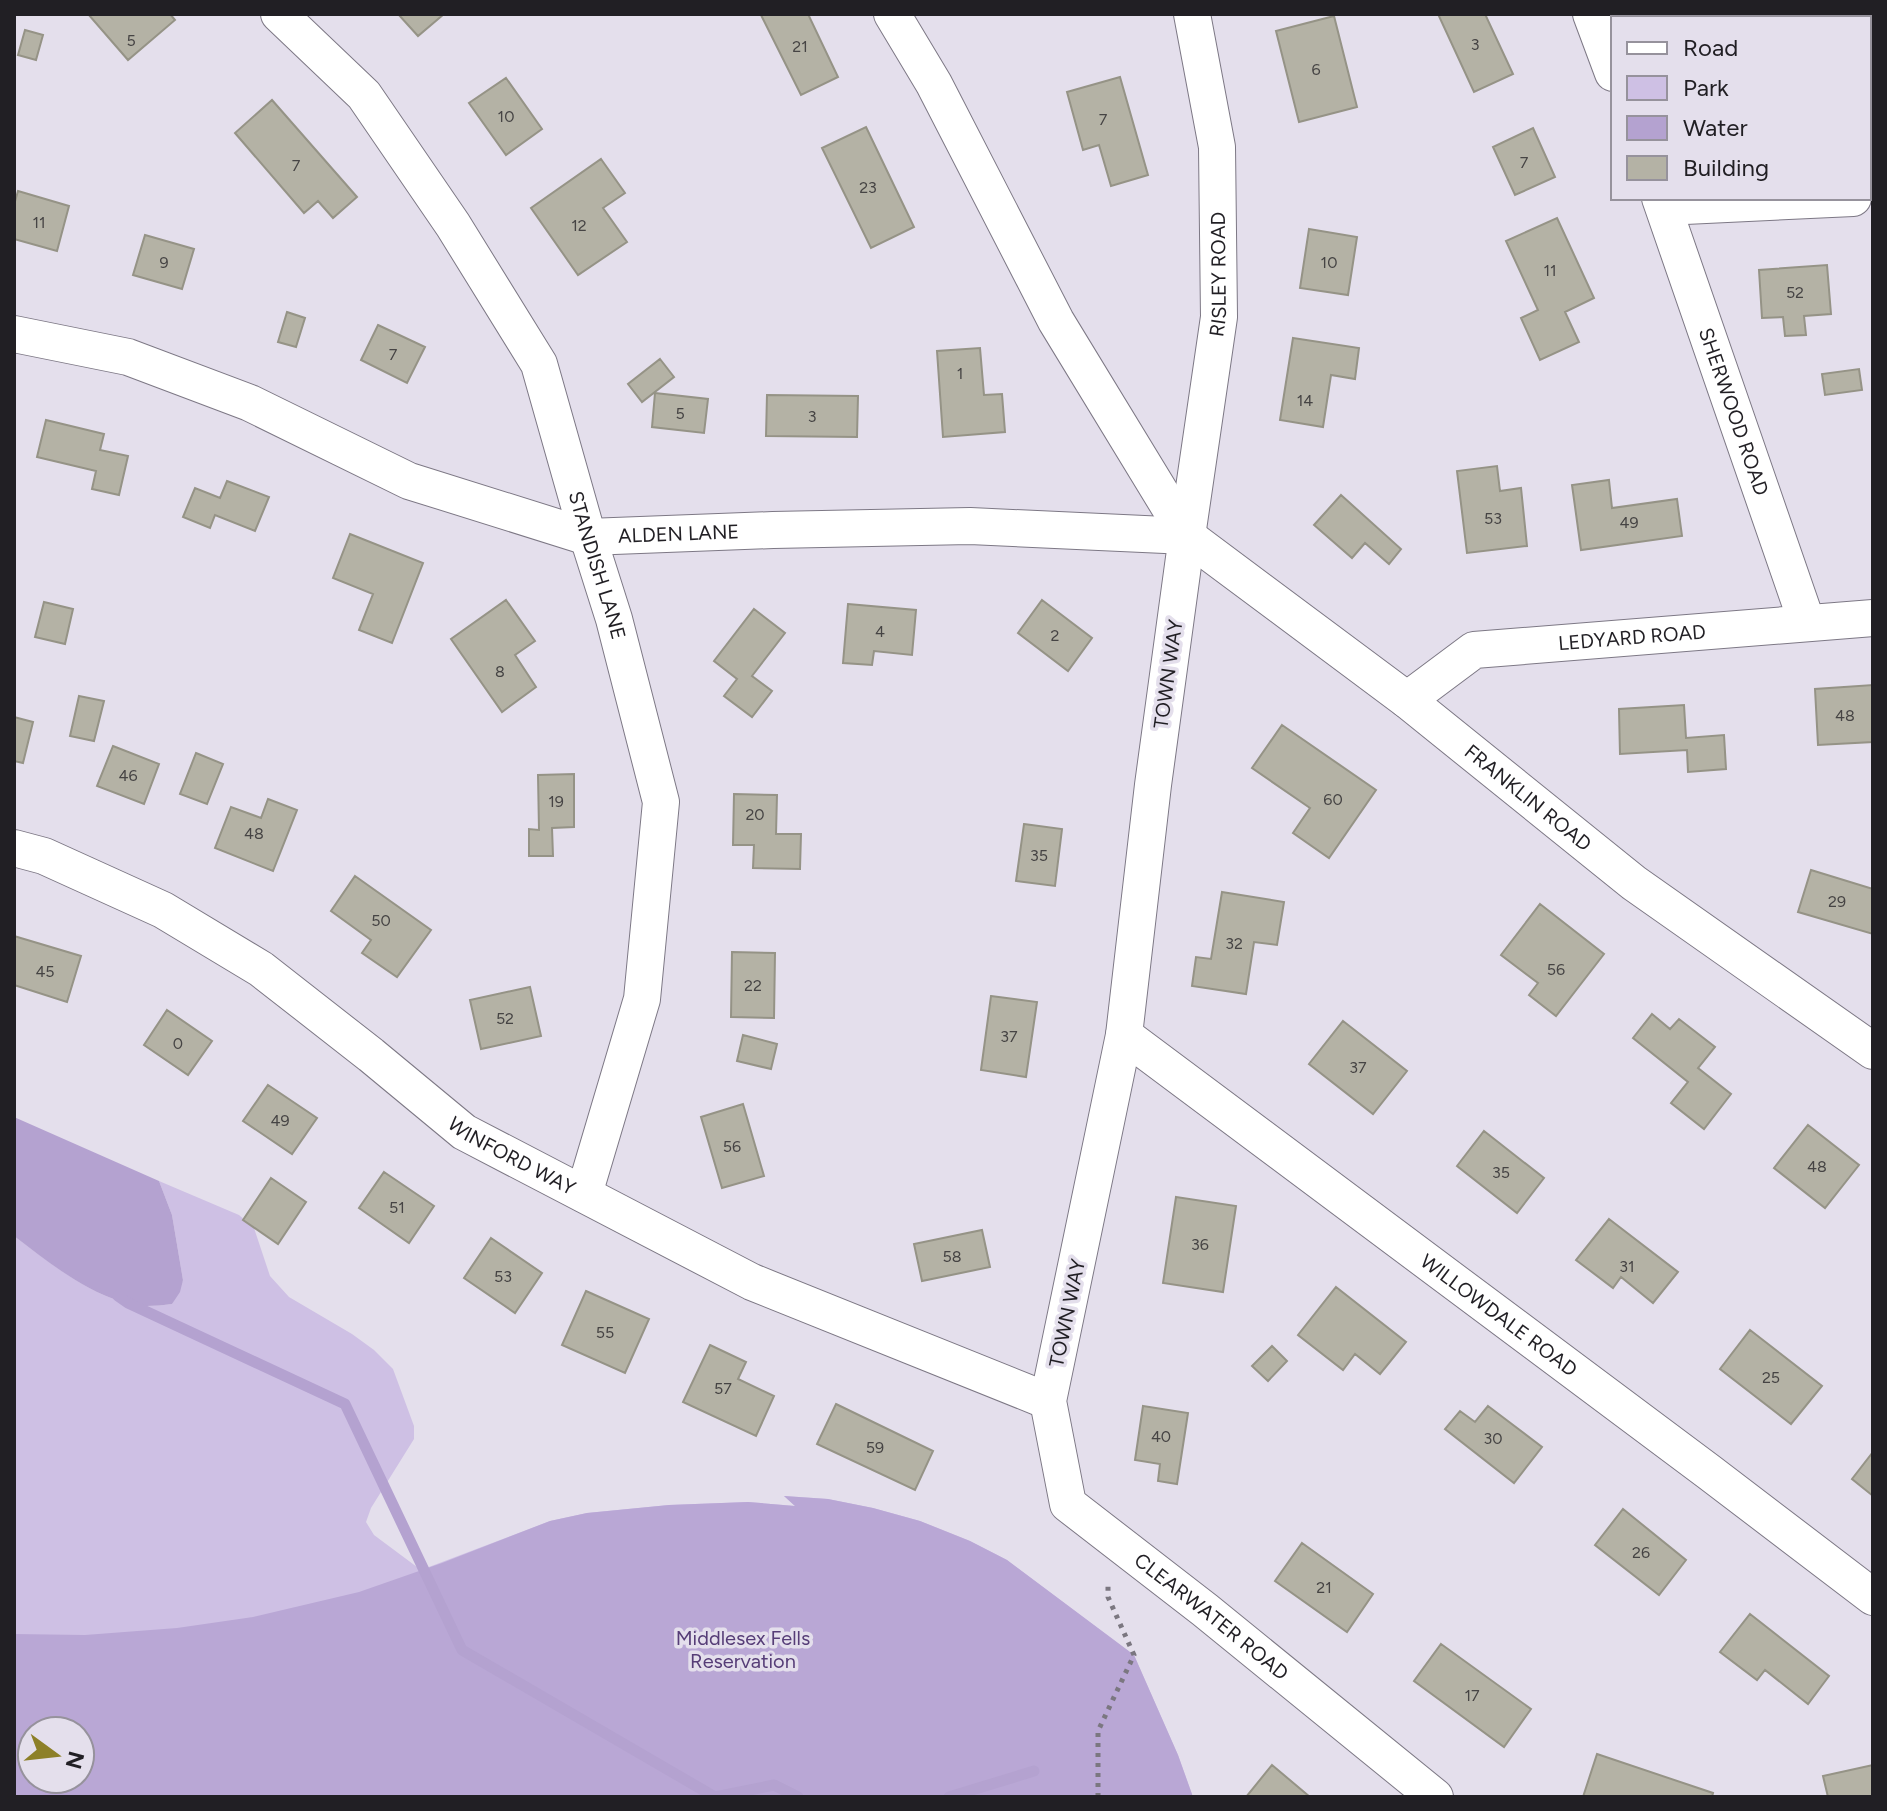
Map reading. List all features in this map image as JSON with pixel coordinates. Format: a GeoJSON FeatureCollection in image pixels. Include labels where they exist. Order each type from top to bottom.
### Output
{"type":"FeatureCollection","features":[{"type":"Feature","properties":{"kind":"street","name":"STANDISH LANE"},"geometry":{"type":"LineString","coordinates":[[279,14],[364,95],[453,225],[539,364],[614,619],[661,802],[642,999],[584,1194]]}},
{"type":"Feature","properties":{"kind":"street"},"geometry":{"type":"LineString","coordinates":[[892,14],[934,84],[1056,321],[1187,536]]}},
{"type":"Feature","properties":{"kind":"street","name":"RISLEY ROAD"},"geometry":{"type":"LineString","coordinates":[[1187,536],[1219,317],[1217,147],[1192,14]]}},
{"type":"Feature","properties":{"kind":"street"},"geometry":{"type":"LineString","coordinates":[[1591,14],[1611,68]]}},
{"type":"Feature","properties":{"kind":"street"},"geometry":{"type":"LineString","coordinates":[[1662,203],[1777,200]]}},
{"type":"Feature","properties":{"kind":"street","name":"SHERWOOD ROAD"},"geometry":{"type":"LineString","coordinates":[[1662,203],[1807,623]]}},
{"type":"Feature","properties":{"kind":"street","name":"ALDEN LANE"},"geometry":{"type":"LineString","coordinates":[[14,334],[128,357],[250,403],[409,481],[588,537],[970,526],[1187,536]]}},
{"type":"Feature","properties":{"kind":"street","name":"FRANKLIN ROAD"},"geometry":{"type":"LineString","coordinates":[[1187,536],[1407,700],[1634,883],[1873,1051]]}},
{"type":"Feature","properties":{"kind":"street","name":"TOWN WAY"},"geometry":{"type":"LineString","coordinates":[[1048,1401],[1124,1035],[1153,785],[1187,536]]}},
{"type":"Feature","properties":{"kind":"street","name":"LEDYARD ROAD"},"geometry":{"type":"LineString","coordinates":[[1407,700],[1474,650],[1873,618]]}},
{"type":"Feature","properties":{"kind":"street","name":"WINFORD WAY"},"geometry":{"type":"LineString","coordinates":[[14,848],[44,856],[163,910],[261,969],[464,1132],[752,1282],[1048,1401]]}},
{"type":"Feature","properties":{"kind":"street","name":"WILLOWDALE ROAD"},"geometry":{"type":"LineString","coordinates":[[1124,1035],[1873,1597]]}},
{"type":"Feature","properties":{"kind":"street","name":"CLEARWATER ROAD"},"geometry":{"type":"LineString","coordinates":[[1048,1401],[1068,1504],[1205,1610],[1435,1797]]}},
{"type":"Feature","properties":{"kind":"path"},"geometry":{"type":"LineString","coordinates":[[1098,1797],[1098,1731],[1134,1655],[1108,1597],[1109,1535]]}},
{"type":"Feature","properties":{"kind":"green space","name":"Middlesex Fells Reservation"},"geometry":{"type":"Polygon","coordinates":[[[159,1181],[239,1215],[254,1228],[270,1276],[289,1297],[352,1334],[393,1369],[414,1426],[414,1439],[371,1508],[366,1522],[374,1535],[421,1570],[550,1521],[587,1513],[748,1502],[795,1506],[784,1496],[828,1499],[920,1521],[1007,1560],[1134,1655],[1193,1797],[14,1797],[14,1236],[65,1274],[93,1290],[128,1304],[172,1304],[183,1280],[172,1215],[159,1181]]]}},
{"type":"Feature","properties":{"kind":"green space","name":"Middlesex Fells Reservation"},"geometry":{"type":"Polygon","coordinates":[[[784,1496],[828,1499],[873,1508],[920,1521],[1007,1560],[1134,1655],[1193,1797],[14,1797],[14,1634],[85,1635],[177,1628],[253,1617],[359,1592],[550,1521],[587,1513],[669,1505],[748,1502],[795,1506],[784,1496]]]}},
{"type":"Feature","properties":{"kind":"water"},"geometry":{"type":"Polygon","coordinates":[[[14,1117],[159,1181],[172,1215],[183,1280],[172,1304],[128,1304],[92,1290],[14,1236],[14,1117]]]}},
{"type":"Feature","properties":{"kind":"building"},"geometry":{"type":"Polygon","coordinates":[[[88,14],[170,14],[175,20],[128,60],[88,14]]]}},
{"type":"Feature","properties":{"kind":"building"},"geometry":{"type":"Polygon","coordinates":[[[398,14],[444,14],[418,36],[398,14]]]}},
{"type":"Feature","properties":{"kind":"building"},"geometry":{"type":"Polygon","coordinates":[[[808,14],[838,77],[801,95],[761,15],[808,14]]]}},
{"type":"Feature","properties":{"kind":"building"},"geometry":{"type":"Polygon","coordinates":[[[1438,14],[1485,14],[1513,74],[1474,92],[1438,14]]]}},
{"type":"Feature","properties":{"kind":"building"},"geometry":{"type":"Polygon","coordinates":[[[1334,16],[1357,107],[1299,122],[1276,31],[1334,16]]]}},
{"type":"Feature","properties":{"kind":"building"},"geometry":{"type":"Polygon","coordinates":[[[25,30],[43,35],[36,60],[18,55],[25,30]]]}},
{"type":"Feature","properties":{"kind":"building"},"geometry":{"type":"Polygon","coordinates":[[[1871,61],[1873,61],[1871,104],[1871,61]]]}},
{"type":"Feature","properties":{"kind":"building"},"geometry":{"type":"Polygon","coordinates":[[[1120,77],[1148,175],[1111,186],[1099,145],[1083,150],[1067,92],[1120,77]]]}},
{"type":"Feature","properties":{"kind":"building"},"geometry":{"type":"Polygon","coordinates":[[[506,78],[542,129],[506,155],[469,103],[506,78]]]}},
{"type":"Feature","properties":{"kind":"building"},"geometry":{"type":"Polygon","coordinates":[[[272,100],[357,197],[333,218],[318,201],[304,213],[235,133],[272,100]]]}},
{"type":"Feature","properties":{"kind":"building"},"geometry":{"type":"Polygon","coordinates":[[[866,127],[914,227],[871,248],[822,148],[866,127]]]}},
{"type":"Feature","properties":{"kind":"building"},"geometry":{"type":"Polygon","coordinates":[[[1533,128],[1555,177],[1515,195],[1493,147],[1533,128]]]}},
{"type":"Feature","properties":{"kind":"building"},"geometry":{"type":"Polygon","coordinates":[[[601,159],[625,193],[603,208],[627,242],[578,275],[531,208],[601,159]]]}},
{"type":"Feature","properties":{"kind":"building"},"geometry":{"type":"Polygon","coordinates":[[[18,191],[69,206],[57,251],[14,239],[14,205],[18,191]]]}},
{"type":"Feature","properties":{"kind":"building"},"geometry":{"type":"Polygon","coordinates":[[[1557,218],[1594,298],[1565,312],[1579,342],[1540,360],[1521,318],[1538,310],[1506,241],[1557,218]]]}},
{"type":"Feature","properties":{"kind":"building"},"geometry":{"type":"Polygon","coordinates":[[[1309,229],[1357,237],[1348,295],[1300,288],[1309,229]]]}},
{"type":"Feature","properties":{"kind":"building"},"geometry":{"type":"Polygon","coordinates":[[[145,235],[194,249],[182,289],[133,275],[145,235]]]}},
{"type":"Feature","properties":{"kind":"building"},"geometry":{"type":"Polygon","coordinates":[[[1827,265],[1831,314],[1804,316],[1806,335],[1785,336],[1783,317],[1762,318],[1759,270],[1827,265]]]}},
{"type":"Feature","properties":{"kind":"building"},"geometry":{"type":"Polygon","coordinates":[[[287,312],[305,318],[296,347],[278,342],[287,312]]]}},
{"type":"Feature","properties":{"kind":"building"},"geometry":{"type":"Polygon","coordinates":[[[378,325],[425,347],[407,383],[361,360],[378,325]]]}},
{"type":"Feature","properties":{"kind":"building"},"geometry":{"type":"Polygon","coordinates":[[[1293,338],[1359,348],[1355,379],[1331,375],[1323,427],[1280,420],[1293,338]]]}},
{"type":"Feature","properties":{"kind":"building"},"geometry":{"type":"Polygon","coordinates":[[[980,348],[984,395],[1002,394],[1005,432],[943,437],[937,351],[980,348]]]}},
{"type":"Feature","properties":{"kind":"building"},"geometry":{"type":"Polygon","coordinates":[[[660,359],[674,377],[642,402],[628,384],[660,359]]]}},
{"type":"Feature","properties":{"kind":"building"},"geometry":{"type":"Polygon","coordinates":[[[1859,369],[1862,390],[1825,395],[1822,374],[1859,369]]]}},
{"type":"Feature","properties":{"kind":"building"},"geometry":{"type":"Polygon","coordinates":[[[655,393],[708,399],[704,433],[652,427],[655,393]]]}},
{"type":"Feature","properties":{"kind":"building"},"geometry":{"type":"Polygon","coordinates":[[[767,395],[858,396],[857,437],[766,436],[767,395]]]}},
{"type":"Feature","properties":{"kind":"building"},"geometry":{"type":"Polygon","coordinates":[[[46,420],[104,434],[100,450],[128,456],[119,495],[92,489],[96,471],[37,457],[46,420]]]}},
{"type":"Feature","properties":{"kind":"building"},"geometry":{"type":"Polygon","coordinates":[[[1497,466],[1500,491],[1521,488],[1527,546],[1467,553],[1457,471],[1497,466]]]}},
{"type":"Feature","properties":{"kind":"building"},"geometry":{"type":"Polygon","coordinates":[[[1609,480],[1612,508],[1677,499],[1682,536],[1581,550],[1572,485],[1609,480]]]}},
{"type":"Feature","properties":{"kind":"building"},"geometry":{"type":"Polygon","coordinates":[[[227,481],[269,497],[255,531],[215,515],[210,528],[183,517],[195,488],[220,498],[227,481]]]}},
{"type":"Feature","properties":{"kind":"building"},"geometry":{"type":"Polygon","coordinates":[[[1341,495],[1401,549],[1389,564],[1365,543],[1352,558],[1314,525],[1341,495]]]}},
{"type":"Feature","properties":{"kind":"building"},"geometry":{"type":"Polygon","coordinates":[[[350,534],[423,563],[392,643],[359,630],[373,594],[333,578],[350,534]]]}},
{"type":"Feature","properties":{"kind":"building"},"geometry":{"type":"Polygon","coordinates":[[[506,600],[535,641],[515,655],[536,687],[502,712],[451,639],[506,600]]]}},
{"type":"Feature","properties":{"kind":"building"},"geometry":{"type":"Polygon","coordinates":[[[1042,600],[1092,638],[1068,671],[1018,633],[1042,600]]]}},
{"type":"Feature","properties":{"kind":"building"},"geometry":{"type":"Polygon","coordinates":[[[44,602],[73,609],[65,644],[35,637],[44,602]]]}},
{"type":"Feature","properties":{"kind":"building"},"geometry":{"type":"Polygon","coordinates":[[[848,604],[916,610],[912,655],[874,651],[872,665],[843,663],[848,604]]]}},
{"type":"Feature","properties":{"kind":"building"},"geometry":{"type":"Polygon","coordinates":[[[754,609],[785,633],[752,676],[772,691],[752,717],[724,696],[737,679],[714,661],[754,609]]]}},
{"type":"Feature","properties":{"kind":"building"},"geometry":{"type":"Polygon","coordinates":[[[1873,685],[1873,742],[1818,745],[1815,689],[1873,685]]]}},
{"type":"Feature","properties":{"kind":"building"},"geometry":{"type":"Polygon","coordinates":[[[79,696],[104,701],[94,741],[70,736],[79,696]]]}},
{"type":"Feature","properties":{"kind":"building"},"geometry":{"type":"Polygon","coordinates":[[[1684,705],[1686,738],[1724,735],[1726,769],[1688,772],[1687,750],[1620,754],[1619,709],[1684,705]]]}},
{"type":"Feature","properties":{"kind":"building"},"geometry":{"type":"Polygon","coordinates":[[[14,717],[33,722],[23,763],[14,761],[14,717]]]}},
{"type":"Feature","properties":{"kind":"building"},"geometry":{"type":"Polygon","coordinates":[[[1282,725],[1376,790],[1329,858],[1293,833],[1310,808],[1252,768],[1282,725]]]}},
{"type":"Feature","properties":{"kind":"building"},"geometry":{"type":"Polygon","coordinates":[[[113,746],[159,764],[144,804],[97,786],[113,746]]]}},
{"type":"Feature","properties":{"kind":"building"},"geometry":{"type":"Polygon","coordinates":[[[196,753],[223,764],[207,804],[180,794],[196,753]]]}},
{"type":"Feature","properties":{"kind":"building"},"geometry":{"type":"Polygon","coordinates":[[[574,774],[574,827],[552,828],[553,856],[529,856],[529,829],[539,830],[538,775],[574,774]]]}},
{"type":"Feature","properties":{"kind":"building"},"geometry":{"type":"Polygon","coordinates":[[[734,794],[777,795],[776,834],[801,834],[800,869],[753,868],[754,845],[733,845],[734,794]]]}},
{"type":"Feature","properties":{"kind":"building"},"geometry":{"type":"Polygon","coordinates":[[[268,799],[297,810],[273,871],[215,848],[231,807],[261,818],[268,799]]]}},
{"type":"Feature","properties":{"kind":"building"},"geometry":{"type":"Polygon","coordinates":[[[1024,824],[1062,829],[1055,886],[1016,881],[1024,824]]]}},
{"type":"Feature","properties":{"kind":"building"},"geometry":{"type":"Polygon","coordinates":[[[1811,870],[1873,889],[1873,934],[1798,912],[1811,870]]]}},
{"type":"Feature","properties":{"kind":"building"},"geometry":{"type":"Polygon","coordinates":[[[355,876],[431,930],[397,977],[362,953],[371,940],[331,911],[355,876]]]}},
{"type":"Feature","properties":{"kind":"building"},"geometry":{"type":"Polygon","coordinates":[[[1222,892],[1284,902],[1277,945],[1254,942],[1246,994],[1192,986],[1196,957],[1211,959],[1222,892]]]}},
{"type":"Feature","properties":{"kind":"building"},"geometry":{"type":"Polygon","coordinates":[[[1540,904],[1604,954],[1556,1016],[1529,995],[1538,983],[1501,955],[1540,904]]]}},
{"type":"Feature","properties":{"kind":"building"},"geometry":{"type":"Polygon","coordinates":[[[14,936],[81,956],[67,1002],[14,985],[14,936]]]}},
{"type":"Feature","properties":{"kind":"building"},"geometry":{"type":"Polygon","coordinates":[[[732,952],[775,953],[774,1018],[731,1017],[732,952]]]}},
{"type":"Feature","properties":{"kind":"building"},"geometry":{"type":"Polygon","coordinates":[[[530,987],[541,1036],[481,1049],[470,1000],[530,987]]]}},
{"type":"Feature","properties":{"kind":"building"},"geometry":{"type":"Polygon","coordinates":[[[991,996],[1037,1002],[1026,1077],[981,1070],[991,996]]]}},
{"type":"Feature","properties":{"kind":"building"},"geometry":{"type":"Polygon","coordinates":[[[167,1010],[212,1041],[188,1075],[144,1045],[167,1010]]]}},
{"type":"Feature","properties":{"kind":"building"},"geometry":{"type":"Polygon","coordinates":[[[1652,1014],[1670,1029],[1679,1019],[1715,1047],[1698,1068],[1731,1094],[1704,1129],[1671,1103],[1688,1082],[1633,1038],[1652,1014]]]}},
{"type":"Feature","properties":{"kind":"building"},"geometry":{"type":"Polygon","coordinates":[[[1343,1021],[1407,1071],[1373,1114],[1309,1064],[1343,1021]]]}},
{"type":"Feature","properties":{"kind":"building"},"geometry":{"type":"Polygon","coordinates":[[[743,1035],[777,1044],[771,1069],[737,1061],[743,1035]]]}},
{"type":"Feature","properties":{"kind":"building"},"geometry":{"type":"Polygon","coordinates":[[[268,1085],[317,1118],[292,1154],[243,1121],[268,1085]]]}},
{"type":"Feature","properties":{"kind":"building"},"geometry":{"type":"Polygon","coordinates":[[[743,1104],[764,1176],[722,1188],[701,1117],[743,1104]]]}},
{"type":"Feature","properties":{"kind":"building"},"geometry":{"type":"Polygon","coordinates":[[[1808,1125],[1859,1165],[1825,1208],[1774,1168],[1808,1125]]]}},
{"type":"Feature","properties":{"kind":"building"},"geometry":{"type":"Polygon","coordinates":[[[1484,1131],[1544,1178],[1517,1213],[1457,1166],[1484,1131]]]}},
{"type":"Feature","properties":{"kind":"building"},"geometry":{"type":"Polygon","coordinates":[[[384,1172],[434,1206],[409,1243],[359,1208],[384,1172]]]}},
{"type":"Feature","properties":{"kind":"building"},"geometry":{"type":"Polygon","coordinates":[[[271,1178],[306,1202],[278,1244],[243,1220],[271,1178]]]}},
{"type":"Feature","properties":{"kind":"building"},"geometry":{"type":"Polygon","coordinates":[[[1176,1197],[1236,1206],[1223,1292],[1163,1283],[1176,1197]]]}},
{"type":"Feature","properties":{"kind":"building"},"geometry":{"type":"Polygon","coordinates":[[[1609,1219],[1678,1272],[1653,1303],[1621,1277],[1613,1288],[1576,1260],[1609,1219]]]}},
{"type":"Feature","properties":{"kind":"building"},"geometry":{"type":"Polygon","coordinates":[[[982,1230],[990,1267],[922,1281],[914,1244],[982,1230]]]}},
{"type":"Feature","properties":{"kind":"building"},"geometry":{"type":"Polygon","coordinates":[[[491,1238],[542,1273],[515,1313],[464,1278],[491,1238]]]}},
{"type":"Feature","properties":{"kind":"building"},"geometry":{"type":"Polygon","coordinates":[[[1336,1287],[1406,1342],[1380,1374],[1355,1354],[1343,1370],[1298,1335],[1336,1287]]]}},
{"type":"Feature","properties":{"kind":"building"},"geometry":{"type":"Polygon","coordinates":[[[586,1291],[649,1319],[625,1373],[562,1345],[586,1291]]]}},
{"type":"Feature","properties":{"kind":"building"},"geometry":{"type":"Polygon","coordinates":[[[1750,1330],[1822,1386],[1791,1424],[1720,1369],[1750,1330]]]}},
{"type":"Feature","properties":{"kind":"building"},"geometry":{"type":"Polygon","coordinates":[[[710,1345],[746,1362],[738,1379],[774,1396],[756,1436],[683,1402],[710,1345]]]}},
{"type":"Feature","properties":{"kind":"building"},"geometry":{"type":"Polygon","coordinates":[[[1272,1346],[1287,1361],[1268,1381],[1252,1366],[1272,1346]]]}},
{"type":"Feature","properties":{"kind":"building"},"geometry":{"type":"Polygon","coordinates":[[[836,1404],[933,1451],[915,1490],[817,1444],[836,1404]]]}},
{"type":"Feature","properties":{"kind":"building"},"geometry":{"type":"Polygon","coordinates":[[[1143,1406],[1188,1413],[1177,1484],[1158,1481],[1160,1464],[1135,1460],[1143,1406]]]}},
{"type":"Feature","properties":{"kind":"building"},"geometry":{"type":"Polygon","coordinates":[[[1488,1406],[1542,1447],[1514,1483],[1445,1429],[1460,1411],[1475,1422],[1488,1406]]]}},
{"type":"Feature","properties":{"kind":"building"},"geometry":{"type":"Polygon","coordinates":[[[1873,1452],[1873,1496],[1852,1479],[1873,1452]]]}},
{"type":"Feature","properties":{"kind":"building"},"geometry":{"type":"Polygon","coordinates":[[[1623,1509],[1686,1560],[1659,1595],[1595,1545],[1623,1509]]]}},
{"type":"Feature","properties":{"kind":"building"},"geometry":{"type":"Polygon","coordinates":[[[1302,1543],[1373,1594],[1347,1632],[1275,1581],[1302,1543]]]}},
{"type":"Feature","properties":{"kind":"building"},"geometry":{"type":"Polygon","coordinates":[[[1750,1614],[1829,1676],[1808,1704],[1765,1670],[1757,1680],[1720,1652],[1750,1614]]]}},
{"type":"Feature","properties":{"kind":"building"},"geometry":{"type":"Polygon","coordinates":[[[1441,1644],[1531,1709],[1504,1747],[1414,1681],[1441,1644]]]}},
{"type":"Feature","properties":{"kind":"building"},"geometry":{"type":"Polygon","coordinates":[[[1597,1754],[1713,1793],[1712,1797],[1583,1797],[1597,1754]]]}},
{"type":"Feature","properties":{"kind":"building"},"geometry":{"type":"Polygon","coordinates":[[[1272,1765],[1310,1797],[1246,1797],[1272,1765]]]}},
{"type":"Feature","properties":{"kind":"building"},"geometry":{"type":"Polygon","coordinates":[[[1873,1765],[1873,1797],[1828,1797],[1823,1776],[1873,1765]]]}},
{"type":"Feature","properties":{"kind":"waterway"},"geometry":{"type":"LineString","coordinates":[[118,1296],[345,1404],[462,1650],[715,1797],[774,1785],[798,1797]]}},
{"type":"Feature","properties":{"kind":"waterway"},"geometry":{"type":"LineString","coordinates":[[949,1797],[1034,1771]]}}]}
